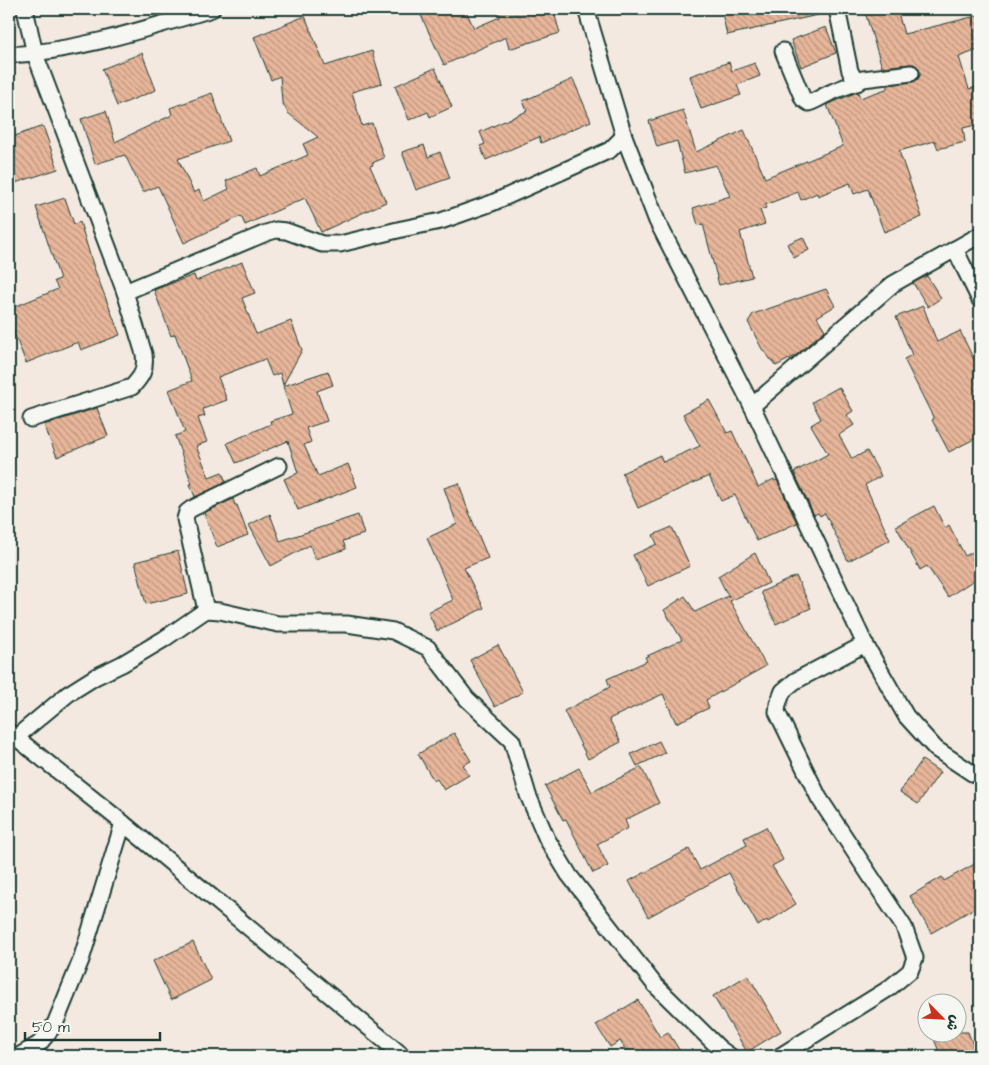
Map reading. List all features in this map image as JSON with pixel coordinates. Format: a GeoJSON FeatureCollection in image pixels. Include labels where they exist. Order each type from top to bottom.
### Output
{"type":"FeatureCollection","features":[{"type":"Feature","properties":{"kind":"street"},"geometry":{"type":"LineString","coordinates":[[25,9],[35,54],[125,292],[146,363],[140,378],[132,387],[31,419]]}},
{"type":"Feature","properties":{"kind":"street"},"geometry":{"type":"LineString","coordinates":[[9,55],[35,54],[101,41],[212,9]]}},
{"type":"Feature","properties":{"kind":"street"},"geometry":{"type":"LineString","coordinates":[[586,9],[624,136],[657,221],[752,406],[865,644],[906,716],[936,749],[972,773],[980,776]]}},
{"type":"Feature","properties":{"kind":"street"},"geometry":{"type":"LineString","coordinates":[[837,9],[850,71],[857,83]]}},
{"type":"Feature","properties":{"kind":"street"},"geometry":{"type":"LineString","coordinates":[[783,51],[803,98],[809,103],[830,92],[857,83],[863,79],[911,73]]}},
{"type":"Feature","properties":{"kind":"street"},"geometry":{"type":"LineString","coordinates":[[125,292],[276,230],[286,231],[322,244],[340,244],[441,221],[492,203],[610,150],[624,136]]}},
{"type":"Feature","properties":{"kind":"street"},"geometry":{"type":"LineString","coordinates":[[752,406],[892,284],[980,235]]}},
{"type":"Feature","properties":{"kind":"street"},"geometry":{"type":"LineString","coordinates":[[955,249],[980,300]]}},
{"type":"Feature","properties":{"kind":"street"},"geometry":{"type":"LineString","coordinates":[[206,610],[185,519],[187,512],[279,466]]}},
{"type":"Feature","properties":{"kind":"street"},"geometry":{"type":"LineString","coordinates":[[403,1056],[123,823],[12,735],[68,694],[164,639],[206,610],[220,611],[278,624],[346,624],[392,631],[428,648],[467,699],[512,741],[528,796],[547,839],[568,875],[655,986],[691,1022],[730,1056]]}},
{"type":"Feature","properties":{"kind":"street"},"geometry":{"type":"LineString","coordinates":[[780,1056],[888,989],[910,971],[914,958],[904,927],[819,798],[777,712],[783,691],[794,681],[865,644]]}},
{"type":"Feature","properties":{"kind":"street"},"geometry":{"type":"LineString","coordinates":[[19,1056],[39,1044],[55,1024],[81,960],[123,823]]}},
{"type":"Feature","properties":{"kind":"building"},"geometry":{"type":"Polygon","coordinates":[[[418,9],[465,9],[474,28],[500,17],[497,9],[553,9],[560,33],[509,49],[506,37],[444,65],[418,9]]]}},
{"type":"Feature","properties":{"kind":"building"},"geometry":{"type":"Polygon","coordinates":[[[721,9],[817,9],[818,15],[727,35],[721,9]]]}},
{"type":"Feature","properties":{"kind":"building"},"geometry":{"type":"Polygon","coordinates":[[[864,9],[897,9],[904,34],[980,15],[980,49],[959,57],[969,89],[980,86],[980,124],[963,128],[965,142],[938,149],[935,141],[899,151],[922,217],[884,232],[868,189],[854,194],[850,183],[818,196],[817,193],[801,200],[798,192],[765,205],[766,208],[760,210],[765,224],[740,232],[752,277],[719,285],[703,224],[698,225],[693,208],[730,196],[716,165],[685,173],[677,141],[657,147],[649,121],[683,110],[696,152],[744,130],[765,178],[843,146],[827,105],[857,92],[860,98],[886,89],[887,85],[913,82],[920,76],[919,68],[914,64],[882,67],[864,9]]]}},
{"type":"Feature","properties":{"kind":"building"},"geometry":{"type":"Polygon","coordinates":[[[305,16],[325,66],[372,51],[382,83],[352,92],[362,126],[372,123],[384,158],[372,163],[373,165],[370,166],[386,202],[321,232],[305,198],[245,225],[241,216],[184,243],[158,186],[143,192],[125,155],[95,164],[81,119],[106,111],[115,142],[172,115],[170,108],[212,93],[229,141],[178,159],[194,193],[199,190],[204,201],[229,189],[226,181],[257,168],[260,176],[308,155],[303,144],[318,137],[288,113],[282,102],[280,76],[271,80],[254,37],[305,16]]]}},
{"type":"Feature","properties":{"kind":"building"},"geometry":{"type":"Polygon","coordinates":[[[826,27],[836,53],[801,67],[791,40],[826,27]]]}},
{"type":"Feature","properties":{"kind":"building"},"geometry":{"type":"Polygon","coordinates":[[[142,53],[156,90],[117,106],[102,69],[142,53]]]}},
{"type":"Feature","properties":{"kind":"building"},"geometry":{"type":"Polygon","coordinates":[[[729,62],[732,71],[755,63],[760,76],[737,85],[741,95],[701,109],[690,76],[729,62]]]}},
{"type":"Feature","properties":{"kind":"building"},"geometry":{"type":"Polygon","coordinates":[[[435,68],[452,107],[430,117],[428,112],[409,120],[395,86],[435,68]]]}},
{"type":"Feature","properties":{"kind":"building"},"geometry":{"type":"Polygon","coordinates":[[[573,79],[591,121],[541,143],[539,137],[486,160],[480,146],[485,144],[480,132],[527,111],[523,101],[573,79]]]}},
{"type":"Feature","properties":{"kind":"building"},"geometry":{"type":"Polygon","coordinates":[[[43,126],[58,169],[9,185],[9,138],[43,126]]]}},
{"type":"Feature","properties":{"kind":"building"},"geometry":{"type":"Polygon","coordinates":[[[424,145],[428,157],[440,152],[450,178],[416,190],[402,152],[424,145]]]}},
{"type":"Feature","properties":{"kind":"building"},"geometry":{"type":"Polygon","coordinates":[[[65,198],[74,224],[80,222],[94,268],[120,335],[81,350],[78,342],[26,363],[9,320],[9,309],[58,289],[54,281],[60,279],[36,207],[65,198]]]}},
{"type":"Feature","properties":{"kind":"building"},"geometry":{"type":"Polygon","coordinates":[[[803,237],[809,250],[794,258],[787,244],[803,237]]]}},
{"type":"Feature","properties":{"kind":"building"},"geometry":{"type":"Polygon","coordinates":[[[242,262],[255,293],[242,298],[256,334],[291,321],[302,350],[283,385],[280,373],[272,376],[265,359],[218,377],[227,400],[203,409],[205,416],[198,418],[207,442],[196,446],[209,477],[222,472],[226,482],[195,497],[175,436],[185,432],[169,390],[192,381],[175,334],[171,336],[154,290],[194,275],[196,281],[242,262]]]}},
{"type":"Feature","properties":{"kind":"building"},"geometry":{"type":"Polygon","coordinates":[[[927,276],[941,298],[928,307],[913,283],[927,276]]]}},
{"type":"Feature","properties":{"kind":"building"},"geometry":{"type":"Polygon","coordinates":[[[826,289],[835,306],[817,317],[825,330],[795,356],[776,366],[762,349],[748,322],[753,314],[826,289]]]}},
{"type":"Feature","properties":{"kind":"building"},"geometry":{"type":"Polygon","coordinates":[[[923,306],[937,342],[960,331],[980,372],[980,436],[949,452],[904,359],[912,355],[896,317],[923,306]]]}},
{"type":"Feature","properties":{"kind":"building"},"geometry":{"type":"Polygon","coordinates":[[[328,371],[333,385],[317,391],[327,421],[306,428],[311,442],[304,445],[318,476],[348,464],[357,487],[298,510],[284,479],[298,473],[288,441],[236,463],[227,443],[271,424],[270,421],[292,414],[283,386],[328,371]]]}},
{"type":"Feature","properties":{"kind":"building"},"geometry":{"type":"Polygon","coordinates":[[[839,387],[853,411],[847,415],[854,425],[839,435],[852,459],[867,451],[881,476],[865,485],[890,540],[848,561],[825,513],[820,516],[818,513],[814,515],[794,472],[828,454],[811,425],[821,419],[812,402],[839,387]]]}},
{"type":"Feature","properties":{"kind":"building"},"geometry":{"type":"Polygon","coordinates":[[[709,400],[727,433],[732,431],[758,487],[774,479],[775,481],[777,480],[797,523],[757,541],[735,495],[721,501],[709,476],[638,508],[622,473],[660,455],[663,462],[700,446],[683,414],[709,400]]]}},
{"type":"Feature","properties":{"kind":"building"},"geometry":{"type":"Polygon","coordinates":[[[97,408],[108,436],[57,457],[44,425],[97,408]]]}},
{"type":"Feature","properties":{"kind":"building"},"geometry":{"type":"Polygon","coordinates":[[[459,483],[488,558],[464,568],[484,608],[437,631],[428,612],[453,600],[427,538],[457,524],[444,488],[459,483]]]}},
{"type":"Feature","properties":{"kind":"building"},"geometry":{"type":"Polygon","coordinates":[[[233,499],[248,535],[217,547],[204,513],[233,499]]]}},
{"type":"Feature","properties":{"kind":"building"},"geometry":{"type":"Polygon","coordinates":[[[934,506],[945,528],[949,525],[965,556],[973,552],[980,563],[980,576],[948,597],[927,566],[920,570],[896,526],[934,506]]]}},
{"type":"Feature","properties":{"kind":"building"},"geometry":{"type":"Polygon","coordinates":[[[270,514],[280,541],[358,515],[364,534],[343,541],[346,549],[315,559],[310,545],[271,566],[249,525],[270,514]]]}},
{"type":"Feature","properties":{"kind":"building"},"geometry":{"type":"Polygon","coordinates":[[[672,527],[690,566],[648,586],[633,555],[657,544],[653,535],[672,527]]]}},
{"type":"Feature","properties":{"kind":"building"},"geometry":{"type":"Polygon","coordinates":[[[178,551],[188,594],[146,604],[135,562],[178,551]]]}},
{"type":"Feature","properties":{"kind":"building"},"geometry":{"type":"Polygon","coordinates":[[[755,553],[769,583],[730,601],[766,666],[706,700],[709,708],[676,723],[663,694],[609,719],[621,742],[588,759],[564,711],[610,687],[607,679],[647,661],[645,657],[682,640],[664,610],[685,596],[695,612],[728,596],[718,576],[755,553]]]}},
{"type":"Feature","properties":{"kind":"building"},"geometry":{"type":"Polygon","coordinates":[[[796,576],[811,608],[776,624],[761,592],[796,576]]]}},
{"type":"Feature","properties":{"kind":"building"},"geometry":{"type":"Polygon","coordinates":[[[498,645],[523,692],[495,707],[470,660],[498,645]]]}},
{"type":"Feature","properties":{"kind":"building"},"geometry":{"type":"Polygon","coordinates":[[[454,733],[471,761],[463,765],[469,775],[444,790],[437,779],[434,781],[418,754],[454,733]]]}},
{"type":"Feature","properties":{"kind":"building"},"geometry":{"type":"Polygon","coordinates":[[[659,741],[665,753],[637,766],[631,754],[659,741]]]}},
{"type":"Feature","properties":{"kind":"building"},"geometry":{"type":"Polygon","coordinates":[[[922,760],[940,772],[918,804],[900,792],[922,760]]]}},
{"type":"Feature","properties":{"kind":"building"},"geometry":{"type":"Polygon","coordinates":[[[641,767],[659,803],[625,820],[628,828],[597,844],[608,866],[593,873],[566,819],[563,820],[545,786],[579,768],[592,792],[641,767]]]}},
{"type":"Feature","properties":{"kind":"building"},"geometry":{"type":"Polygon","coordinates":[[[766,827],[783,860],[772,866],[796,904],[768,922],[767,920],[758,926],[729,873],[648,917],[629,881],[689,849],[700,870],[747,845],[744,838],[766,827]]]}},
{"type":"Feature","properties":{"kind":"building"},"geometry":{"type":"Polygon","coordinates":[[[980,861],[980,905],[931,933],[910,896],[942,877],[944,881],[980,861]]]}},
{"type":"Feature","properties":{"kind":"building"},"geometry":{"type":"Polygon","coordinates":[[[193,942],[211,980],[171,1000],[153,961],[193,942]]]}},
{"type":"Feature","properties":{"kind":"building"},"geometry":{"type":"Polygon","coordinates":[[[748,975],[781,1031],[747,1052],[713,996],[748,975]]]}},
{"type":"Feature","properties":{"kind":"building"},"geometry":{"type":"Polygon","coordinates":[[[638,1000],[660,1037],[668,1032],[683,1056],[630,1056],[620,1041],[610,1047],[596,1025],[638,1000]]]}},
{"type":"Feature","properties":{"kind":"building"},"geometry":{"type":"Polygon","coordinates":[[[966,1032],[968,1032],[977,1056],[941,1056],[935,1042],[966,1042],[966,1032]]]}}]}
